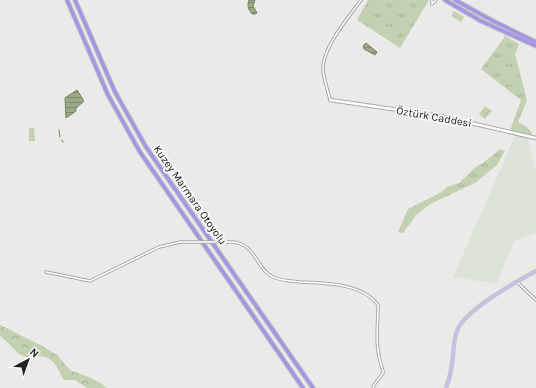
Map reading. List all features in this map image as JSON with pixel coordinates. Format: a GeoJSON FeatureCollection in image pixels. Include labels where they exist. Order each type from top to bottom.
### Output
{"type":"FeatureCollection","features":[{"type":"Feature","properties":{"kind":"highway","name":"Kuzey Marmara Otoyolu"},"geometry":{"type":"LineString","coordinates":[[67,0],[108,95],[140,152],[303,388]]}},
{"type":"Feature","properties":{"kind":"highway","name":"Kuzey Marmara Otoyolu"},"geometry":{"type":"LineString","coordinates":[[75,0],[115,92],[146,147],[313,388]]}},
{"type":"Feature","properties":{"kind":"highway"},"geometry":{"type":"LineString","coordinates":[[444,0],[482,21],[536,46]]}},
{"type":"Feature","properties":{"kind":"highway"},"geometry":{"type":"LineString","coordinates":[[455,0],[492,21],[536,42]]}},
{"type":"Feature","properties":{"kind":"main road"},"geometry":{"type":"LineString","coordinates":[[446,388],[452,363],[455,337],[457,330],[464,320],[484,302],[536,271]]}},
{"type":"Feature","properties":{"kind":"street"},"geometry":{"type":"LineString","coordinates":[[330,100],[323,71],[325,56],[360,0]]}},
{"type":"Feature","properties":{"kind":"street"},"geometry":{"type":"LineString","coordinates":[[432,0],[432,4],[436,0]]}},
{"type":"Feature","properties":{"kind":"street","name":"Öztürk Caddesi"},"geometry":{"type":"LineString","coordinates":[[330,100],[440,116],[536,138]]}},
{"type":"Feature","properties":{"kind":"street"},"geometry":{"type":"LineString","coordinates":[[46,272],[90,281],[159,247],[180,242],[240,243],[247,246],[267,272],[275,278],[357,289],[364,292],[375,301],[378,305],[376,338],[377,348],[383,371],[373,388]]}},
{"type":"Feature","properties":{"kind":"street"},"geometry":{"type":"LineString","coordinates":[[517,282],[536,300]]}},
{"type":"Feature","properties":{"kind":"shaded area"},"geometry":{"type":"Polygon","coordinates":[[[249,0],[255,0],[253,6],[257,13],[252,14],[250,11],[248,6],[249,0]]]}},
{"type":"Feature","properties":{"kind":"shaded area"},"geometry":{"type":"Polygon","coordinates":[[[366,43],[377,52],[375,55],[364,49],[363,46],[366,43]]]}},
{"type":"Feature","properties":{"kind":"shaded area"},"geometry":{"type":"Polygon","coordinates":[[[77,90],[84,101],[76,108],[76,111],[66,118],[65,98],[77,90]]]}},
{"type":"Feature","properties":{"kind":"shaded area"},"geometry":{"type":"Polygon","coordinates":[[[515,136],[528,138],[536,171],[536,233],[514,241],[497,284],[453,277],[515,136]]]}},
{"type":"Feature","properties":{"kind":"green space"},"geometry":{"type":"Polygon","coordinates":[[[368,0],[429,0],[400,48],[357,20],[368,0]]]}},
{"type":"Feature","properties":{"kind":"green space"},"geometry":{"type":"Polygon","coordinates":[[[454,11],[464,17],[461,22],[451,16],[454,11]]]}},
{"type":"Feature","properties":{"kind":"green space"},"geometry":{"type":"Polygon","coordinates":[[[504,35],[519,44],[515,54],[527,100],[518,122],[527,127],[532,133],[531,135],[510,131],[521,100],[481,69],[504,38],[504,35]]]}},
{"type":"Feature","properties":{"kind":"green space"},"geometry":{"type":"Polygon","coordinates":[[[485,106],[492,111],[485,119],[479,114],[485,106]]]}},
{"type":"Feature","properties":{"kind":"green space"},"geometry":{"type":"Polygon","coordinates":[[[29,128],[34,128],[35,141],[29,141],[29,128]]]}},
{"type":"Feature","properties":{"kind":"green space"},"geometry":{"type":"Polygon","coordinates":[[[500,149],[505,151],[497,165],[475,183],[430,204],[417,214],[403,233],[398,232],[408,209],[442,192],[447,187],[459,183],[477,166],[500,149]]]}},
{"type":"Feature","properties":{"kind":"green space"},"geometry":{"type":"Polygon","coordinates":[[[0,325],[44,347],[57,355],[70,370],[91,378],[106,388],[87,388],[75,380],[64,380],[55,365],[48,358],[40,356],[25,357],[21,355],[0,336],[0,325]]]}},
{"type":"Feature","properties":{"kind":"waterway"},"geometry":{"type":"LineString","coordinates":[[59,130],[60,137]]}}]}
